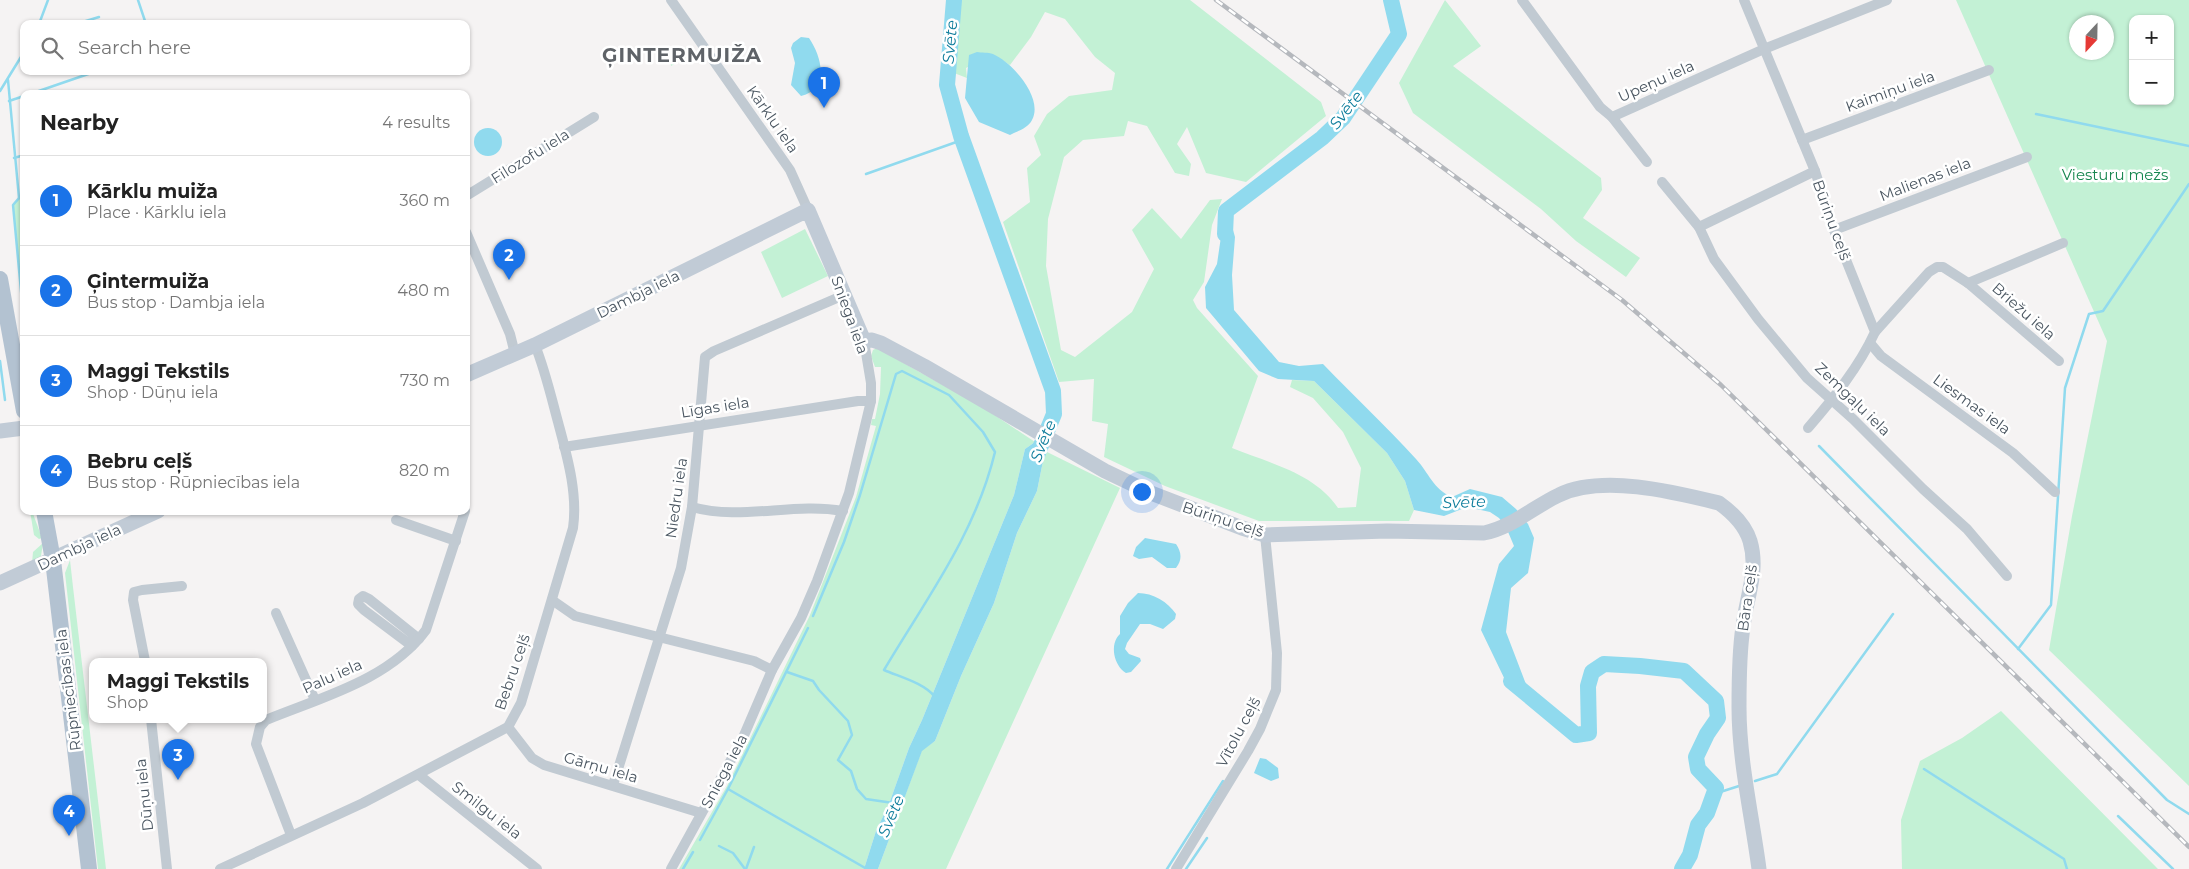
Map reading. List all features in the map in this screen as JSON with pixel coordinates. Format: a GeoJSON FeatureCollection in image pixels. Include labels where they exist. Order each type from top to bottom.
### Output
{"type":"FeatureCollection","features":[{"type":"Feature","properties":{"kind":"main road"},"geometry":{"type":"LineString","coordinates":[[0,279],[20,388]]}},
{"type":"Feature","properties":{"kind":"main road","name":"Rūpniecības iela"},"geometry":{"type":"LineString","coordinates":[[45,515],[53,560],[89,869]]}},
{"type":"Feature","properties":{"kind":"street","name":"Kārklu iela"},"geometry":{"type":"LineString","coordinates":[[671,0],[790,170],[808,210]]}},
{"type":"Feature","properties":{"kind":"street","name":"Upeņu iela"},"geometry":{"type":"LineString","coordinates":[[1522,0],[1600,107],[1612,117],[1764,49],[1887,0]]}},
{"type":"Feature","properties":{"kind":"street","name":"Būriņu ceļš"},"geometry":{"type":"LineString","coordinates":[[1744,0],[1815,171],[1834,230],[1875,332]]}},
{"type":"Feature","properties":{"kind":"street","name":"Kaimiņu iela"},"geometry":{"type":"LineString","coordinates":[[1802,140],[1989,70]]}},
{"type":"Feature","properties":{"kind":"street","name":"Filozofu iela"},"geometry":{"type":"LineString","coordinates":[[470,194],[594,117]]}},
{"type":"Feature","properties":{"kind":"street"},"geometry":{"type":"LineString","coordinates":[[1612,117],[1647,162]]}},
{"type":"Feature","properties":{"kind":"street","name":"Malienas iela"},"geometry":{"type":"LineString","coordinates":[[1834,230],[2026,157]]}},
{"type":"Feature","properties":{"kind":"street"},"geometry":{"type":"LineString","coordinates":[[1699,228],[1815,171]]}},
{"type":"Feature","properties":{"kind":"street","name":"Zemgaļu iela"},"geometry":{"type":"LineString","coordinates":[[1662,182],[1699,228],[1714,259],[1758,319],[1807,378],[1853,419],[1923,489],[1967,529],[2008,576]]}},
{"type":"Feature","properties":{"kind":"street","name":"Sniega iela"},"geometry":{"type":"LineString","coordinates":[[671,869],[742,740],[772,670],[800,618],[817,581],[843,510],[871,401],[871,383],[864,341],[808,210]]}},
{"type":"Feature","properties":{"kind":"street","name":"Dambja iela"},"geometry":{"type":"LineString","coordinates":[[470,372],[534,345],[808,210]]}},
{"type":"Feature","properties":{"kind":"street"},"geometry":{"type":"LineString","coordinates":[[470,241],[507,328],[515,354]]}},
{"type":"Feature","properties":{"kind":"street","name":"Briežu iela"},"geometry":{"type":"LineString","coordinates":[[1968,283],[2063,243]]}},
{"type":"Feature","properties":{"kind":"street","name":"Briežu iela"},"geometry":{"type":"LineString","coordinates":[[1875,332],[1929,272],[1937,267],[1943,267],[1968,283],[2059,361]]}},
{"type":"Feature","properties":{"kind":"street","name":"Niedru iela"},"geometry":{"type":"LineString","coordinates":[[613,785],[681,568],[692,507],[705,357],[714,351],[844,295]]}},
{"type":"Feature","properties":{"kind":"street"},"geometry":{"type":"LineString","coordinates":[[1808,428],[1832,400],[1870,343],[1875,332]]}},
{"type":"Feature","properties":{"kind":"street","name":"Būriņu ceļš"},"geometry":{"type":"LineString","coordinates":[[864,341],[872,340],[881,343],[1105,471],[1151,493],[1265,535],[1387,532],[1484,533],[1497,529]]}},
{"type":"Feature","properties":{"kind":"street","name":"Liesmas iela"},"geometry":{"type":"LineString","coordinates":[[1870,343],[1881,356],[2013,453],[2055,492]]}},
{"type":"Feature","properties":{"kind":"street","name":"Bebru ceļš"},"geometry":{"type":"LineString","coordinates":[[220,869],[290,835],[364,803],[508,727],[521,703],[574,518],[574,496],[564,447],[544,368],[534,345]]}},
{"type":"Feature","properties":{"kind":"street","name":"Līgas iela"},"geometry":{"type":"LineString","coordinates":[[564,447],[700,424],[858,401],[871,401]]}},
{"type":"Feature","properties":{"kind":"street"},"geometry":{"type":"LineString","coordinates":[[0,431],[20,428]]}},
{"type":"Feature","properties":{"kind":"street","name":"Bāra ceļš"},"geometry":{"type":"LineString","coordinates":[[1497,529],[1560,494],[1583,486],[1605,484],[1720,503],[1730,510],[1742,524],[1750,540],[1753,577],[1741,640],[1740,722],[1760,869]]}},
{"type":"Feature","properties":{"kind":"street"},"geometry":{"type":"LineString","coordinates":[[692,507],[707,511],[732,512],[843,510]]}},
{"type":"Feature","properties":{"kind":"street","name":"Dambja iela"},"geometry":{"type":"LineString","coordinates":[[0,583],[149,515]]}},
{"type":"Feature","properties":{"kind":"street","name":"Palu iela"},"geometry":{"type":"LineString","coordinates":[[267,720],[344,689],[389,666],[415,643],[426,630],[464,515]]}},
{"type":"Feature","properties":{"kind":"street"},"geometry":{"type":"LineString","coordinates":[[396,520],[456,541]]}},
{"type":"Feature","properties":{"kind":"street","name":"Vītolu ceļš"},"geometry":{"type":"LineString","coordinates":[[1176,869],[1248,751],[1260,729],[1276,690],[1277,653],[1265,535]]}},
{"type":"Feature","properties":{"kind":"street"},"geometry":{"type":"LineString","coordinates":[[144,658],[133,600],[134,592],[182,586]]}},
{"type":"Feature","properties":{"kind":"street"},"geometry":{"type":"LineString","coordinates":[[363,596],[369,598],[415,643],[364,610],[358,604],[359,599],[363,596]]}},
{"type":"Feature","properties":{"kind":"street"},"geometry":{"type":"LineString","coordinates":[[552,600],[575,616],[754,661],[772,670]]}},
{"type":"Feature","properties":{"kind":"street"},"geometry":{"type":"LineString","coordinates":[[276,613],[315,700]]}},
{"type":"Feature","properties":{"kind":"street","name":"Dūņu iela"},"geometry":{"type":"LineString","coordinates":[[151,723],[167,869]]}},
{"type":"Feature","properties":{"kind":"street","name":"Palu iela"},"geometry":{"type":"LineString","coordinates":[[264,723],[256,735],[256,744],[290,835]]}},
{"type":"Feature","properties":{"kind":"street","name":"Gārņu iela"},"geometry":{"type":"LineString","coordinates":[[508,727],[532,758],[544,765],[701,813]]}},
{"type":"Feature","properties":{"kind":"street","name":"Smilgu iela"},"geometry":{"type":"LineString","coordinates":[[419,775],[537,869]]}},
{"type":"Feature","properties":{"kind":"street"},"geometry":{"type":"LineString","coordinates":[[243,858],[248,869]]}},
{"type":"Feature","properties":{"kind":"green space"},"geometry":{"type":"Polygon","coordinates":[[[957,0],[1190,0],[1321,102],[1326,116],[1246,182],[1206,173],[1187,127],[1177,144],[1191,164],[1189,176],[1175,173],[1147,126],[1128,121],[1124,136],[1083,140],[1064,157],[1048,219],[1046,266],[1061,350],[1075,357],[1132,312],[1154,269],[1132,230],[1152,208],[1181,239],[1210,200],[1222,199],[1212,225],[1204,282],[1193,300],[1197,308],[1258,376],[1232,448],[1290,470],[1317,486],[1338,508],[1356,507],[1361,468],[1343,432],[1313,398],[1290,387],[1292,380],[1314,381],[1387,453],[1405,481],[1414,510],[1409,521],[1259,521],[1165,486],[1104,457],[1108,424],[1092,421],[1094,379],[1059,382],[1003,222],[1030,202],[1027,168],[1041,155],[1034,136],[1047,114],[1069,96],[1112,90],[1115,73],[1095,57],[1065,19],[1045,12],[1031,37],[1010,65],[992,54],[966,68],[967,78],[954,73],[957,0]]]}},
{"type":"Feature","properties":{"kind":"green space"},"geometry":{"type":"Polygon","coordinates":[[[1445,0],[1481,46],[1453,66],[1601,178],[1602,190],[1583,218],[1640,258],[1626,277],[1576,241],[1541,209],[1413,113],[1399,83],[1445,0]]]}},
{"type":"Feature","properties":{"kind":"green space","name":"Viesturu mežs"},"geometry":{"type":"Polygon","coordinates":[[[1956,0],[2189,0],[2189,786],[2049,650],[2072,516],[2107,341],[1956,0]]]}},
{"type":"Feature","properties":{"kind":"green space"},"geometry":{"type":"Polygon","coordinates":[[[686,48],[694,53],[671,66],[672,55],[679,49],[686,48]]]}},
{"type":"Feature","properties":{"kind":"green space"},"geometry":{"type":"Polygon","coordinates":[[[20,198],[20,280],[13,205],[20,198]]]}},
{"type":"Feature","properties":{"kind":"green space"},"geometry":{"type":"Polygon","coordinates":[[[805,229],[828,276],[782,298],[761,252],[805,229]]]}},
{"type":"Feature","properties":{"kind":"green space"},"geometry":{"type":"Polygon","coordinates":[[[877,348],[987,410],[1035,442],[1025,449],[1014,495],[909,748],[889,804],[876,831],[864,869],[679,869],[727,786],[810,615],[856,497],[876,426],[871,425],[872,419],[875,419],[880,394],[881,367],[875,367],[871,356],[873,350],[877,348]]]}},
{"type":"Feature","properties":{"kind":"green space"},"geometry":{"type":"Polygon","coordinates":[[[1045,451],[1120,488],[946,869],[878,869],[922,750],[935,741],[961,676],[994,603],[1017,533],[1037,491],[1045,451]]]}},
{"type":"Feature","properties":{"kind":"green space"},"geometry":{"type":"Polygon","coordinates":[[[31,515],[33,515],[42,538],[39,539],[34,535],[31,515]]]}},
{"type":"Feature","properties":{"kind":"green space"},"geometry":{"type":"Polygon","coordinates":[[[43,543],[41,556],[32,563],[33,552],[43,543]]]}},
{"type":"Feature","properties":{"kind":"green space"},"geometry":{"type":"Polygon","coordinates":[[[70,560],[106,869],[98,869],[65,573],[70,560]]]}},
{"type":"Feature","properties":{"kind":"green space"},"geometry":{"type":"Polygon","coordinates":[[[2001,711],[2158,869],[1902,869],[1901,820],[1920,761],[1962,738],[2001,711]]]}},
{"type":"Feature","properties":{"kind":"water"},"geometry":{"type":"Polygon","coordinates":[[[801,37],[809,38],[814,46],[821,72],[820,80],[816,87],[801,96],[791,85],[795,63],[791,48],[793,43],[801,37]]]}},
{"type":"Feature","properties":{"kind":"water"},"geometry":{"type":"Polygon","coordinates":[[[977,52],[991,53],[1009,65],[1024,82],[1034,102],[1035,111],[1030,123],[1010,135],[979,122],[965,98],[969,55],[977,52]]]}},
{"type":"Feature","properties":{"kind":"water"},"geometry":{"type":"Polygon","coordinates":[[[488,128],[498,132],[502,142],[498,152],[488,156],[478,152],[474,142],[478,132],[488,128]]]}},
{"type":"Feature","properties":{"kind":"water"},"geometry":{"type":"Polygon","coordinates":[[[1228,212],[1235,237],[1232,275],[1234,310],[1279,362],[1299,366],[1323,364],[1405,447],[1440,490],[1452,497],[1470,489],[1502,497],[1516,509],[1528,524],[1534,538],[1528,573],[1511,588],[1506,632],[1529,692],[1524,697],[1507,684],[1481,630],[1499,564],[1514,546],[1506,527],[1499,518],[1490,512],[1467,507],[1444,516],[1414,510],[1405,481],[1387,453],[1314,381],[1278,379],[1259,371],[1206,308],[1205,287],[1217,264],[1224,216],[1228,212]]]}},
{"type":"Feature","properties":{"kind":"water"},"geometry":{"type":"Polygon","coordinates":[[[1035,442],[1044,446],[1045,451],[1037,491],[1017,533],[994,603],[961,676],[935,741],[922,751],[878,869],[864,869],[876,831],[889,804],[909,748],[1014,495],[1025,449],[1035,442]]]}},
{"type":"Feature","properties":{"kind":"water"},"geometry":{"type":"Polygon","coordinates":[[[1145,538],[1176,544],[1180,556],[1176,568],[1167,568],[1152,557],[1139,559],[1133,556],[1136,547],[1145,538]]]}},
{"type":"Feature","properties":{"kind":"water"},"geometry":{"type":"Polygon","coordinates":[[[1138,593],[1144,593],[1160,599],[1176,614],[1175,619],[1163,629],[1150,624],[1140,624],[1125,649],[1129,654],[1140,658],[1141,661],[1131,672],[1126,673],[1118,665],[1114,649],[1120,634],[1120,616],[1128,603],[1138,593]]]}},
{"type":"Feature","properties":{"kind":"water"},"geometry":{"type":"Polygon","coordinates":[[[1260,758],[1266,759],[1278,768],[1279,778],[1271,781],[1254,773],[1260,758]]]}},
{"type":"Feature","properties":{"kind":"waterway"},"geometry":{"type":"LineString","coordinates":[[40,20],[48,0]]}},
{"type":"Feature","properties":{"kind":"waterway"},"geometry":{"type":"LineString","coordinates":[[138,0],[145,20]]}},
{"type":"Feature","properties":{"kind":"waterway","name":"Svēte"},"geometry":{"type":"LineString","coordinates":[[954,0],[947,85],[961,136],[1053,391],[1054,414],[1033,465]]}},
{"type":"Feature","properties":{"kind":"waterway","name":"Svēte"},"geometry":{"type":"LineString","coordinates":[[1225,234],[1226,211],[1322,138],[1343,118],[1399,34],[1391,0]]}},
{"type":"Feature","properties":{"kind":"waterway"},"geometry":{"type":"LineString","coordinates":[[89,20],[99,17]]}},
{"type":"Feature","properties":{"kind":"waterway"},"geometry":{"type":"LineString","coordinates":[[0,91],[20,58]]}},
{"type":"Feature","properties":{"kind":"waterway"},"geometry":{"type":"LineString","coordinates":[[42,90],[85,75]]}},
{"type":"Feature","properties":{"kind":"waterway"},"geometry":{"type":"LineString","coordinates":[[8,80],[20,198]]}},
{"type":"Feature","properties":{"kind":"waterway"},"geometry":{"type":"LineString","coordinates":[[9,101],[20,97]]}},
{"type":"Feature","properties":{"kind":"waterway"},"geometry":{"type":"LineString","coordinates":[[2036,114],[2189,146]]}},
{"type":"Feature","properties":{"kind":"waterway"},"geometry":{"type":"LineString","coordinates":[[866,174],[962,140]]}},
{"type":"Feature","properties":{"kind":"waterway"},"geometry":{"type":"LineString","coordinates":[[14,158],[20,156]]}},
{"type":"Feature","properties":{"kind":"waterway"},"geometry":{"type":"LineString","coordinates":[[2018,649],[2051,605],[2065,388],[2089,314],[2103,311],[2189,184]]}},
{"type":"Feature","properties":{"kind":"waterway"},"geometry":{"type":"LineString","coordinates":[[19,198],[13,205],[20,280]]}},
{"type":"Feature","properties":{"kind":"waterway"},"geometry":{"type":"LineString","coordinates":[[0,361],[5,400]]}},
{"type":"Feature","properties":{"kind":"waterway"},"geometry":{"type":"LineString","coordinates":[[813,616],[844,542],[896,374],[902,371],[949,395],[983,432],[995,452],[986,482],[962,539],[948,566],[884,670],[918,684],[935,697]]}},
{"type":"Feature","properties":{"kind":"waterway"},"geometry":{"type":"LineString","coordinates":[[1819,446],[2167,800],[2189,814]]}},
{"type":"Feature","properties":{"kind":"waterway"},"geometry":{"type":"LineString","coordinates":[[1755,781],[1777,774],[1893,614]]}},
{"type":"Feature","properties":{"kind":"waterway"},"geometry":{"type":"LineString","coordinates":[[700,840],[728,789],[808,628]]}},
{"type":"Feature","properties":{"kind":"waterway","name":"Svēte"},"geometry":{"type":"LineString","coordinates":[[1511,681],[1576,735],[1589,733],[1588,686],[1592,672],[1604,664],[1684,671],[1716,701],[1718,718],[1707,734],[1696,757],[1698,769],[1716,788],[1707,813],[1698,825],[1690,855],[1682,869]]}},
{"type":"Feature","properties":{"kind":"waterway"},"geometry":{"type":"LineString","coordinates":[[787,672],[813,681],[848,721],[852,735],[838,760],[851,771],[857,789],[866,799],[893,803]]}},
{"type":"Feature","properties":{"kind":"waterway"},"geometry":{"type":"LineString","coordinates":[[1924,769],[2064,859],[2067,869]]}},
{"type":"Feature","properties":{"kind":"waterway"},"geometry":{"type":"LineString","coordinates":[[1167,869],[1223,781]]}},
{"type":"Feature","properties":{"kind":"waterway"},"geometry":{"type":"LineString","coordinates":[[1714,794],[1739,786]]}},
{"type":"Feature","properties":{"kind":"waterway"},"geometry":{"type":"LineString","coordinates":[[728,789],[867,869]]}},
{"type":"Feature","properties":{"kind":"waterway"},"geometry":{"type":"LineString","coordinates":[[2118,816],[2173,869]]}},
{"type":"Feature","properties":{"kind":"waterway"},"geometry":{"type":"LineString","coordinates":[[1186,869],[1207,838]]}},
{"type":"Feature","properties":{"kind":"waterway"},"geometry":{"type":"LineString","coordinates":[[719,846],[733,853],[745,869]]}},
{"type":"Feature","properties":{"kind":"waterway"},"geometry":{"type":"LineString","coordinates":[[746,869],[754,847]]}},
{"type":"Feature","properties":{"kind":"waterway"},"geometry":{"type":"LineString","coordinates":[[683,869],[693,852]]}},
{"type":"Feature","properties":{"kind":"railway"},"geometry":{"type":"LineString","coordinates":[[1216,0],[1622,300],[1721,385],[2189,847]]}},
{"type":"Feature","properties":{"kind":"place","name":"Kārklu muiža"},"geometry":{"type":"Point","coordinates":[824,108]}},
{"type":"Feature","properties":{"kind":"place","name":"Ģintermuiža"},"geometry":{"type":"Point","coordinates":[509,280]}},
{"type":"Feature","properties":{"kind":"place","name":"Maggi Tekstils"},"geometry":{"type":"Point","coordinates":[178,780]}},
{"type":"Feature","properties":{"kind":"place","name":"Bebru ceļš"},"geometry":{"type":"Point","coordinates":[69,836]}},
{"type":"Feature","properties":{"kind":"district","name":"ĢINTERMUIŽA"},"geometry":{"type":"Point","coordinates":[682,55]}}]}
